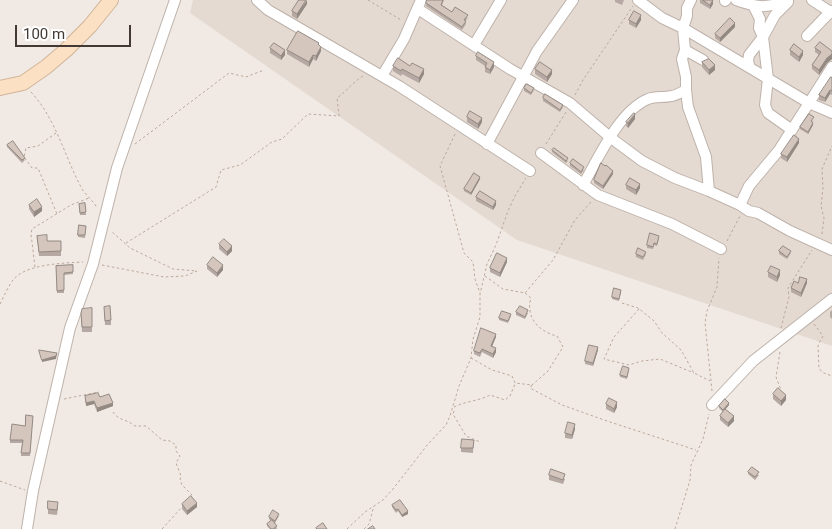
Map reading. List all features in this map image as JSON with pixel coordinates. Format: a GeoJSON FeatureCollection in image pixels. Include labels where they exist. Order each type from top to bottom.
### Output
{"type":"FeatureCollection","features":[{"type":"Feature","properties":{"kind":"main road"},"geometry":{"type":"LineString","coordinates":[[0,88],[23,83],[46,67],[90,26],[111,0]]}},
{"type":"Feature","properties":{"kind":"street"},"geometry":{"type":"LineString","coordinates":[[27,529],[33,491],[70,328],[93,264],[121,155],[175,0]]}},
{"type":"Feature","properties":{"kind":"street"},"geometry":{"type":"LineString","coordinates":[[257,0],[268,10],[382,76],[530,172]]}},
{"type":"Feature","properties":{"kind":"street"},"geometry":{"type":"LineString","coordinates":[[474,45],[501,0]]}},
{"type":"Feature","properties":{"kind":"street"},"geometry":{"type":"LineString","coordinates":[[487,144],[537,51],[573,0]]}},
{"type":"Feature","properties":{"kind":"street"},"geometry":{"type":"LineString","coordinates":[[637,0],[662,18],[683,28],[809,103],[832,113]]}},
{"type":"Feature","properties":{"kind":"street"},"geometry":{"type":"LineString","coordinates":[[690,0],[683,28],[685,50],[682,59],[686,77],[688,107],[706,157],[709,191]]}},
{"type":"Feature","properties":{"kind":"street"},"geometry":{"type":"LineString","coordinates":[[736,0],[754,7],[770,6],[789,1]]}},
{"type":"Feature","properties":{"kind":"street"},"geometry":{"type":"LineString","coordinates":[[807,36],[832,14],[812,0]]}},
{"type":"Feature","properties":{"kind":"street"},"geometry":{"type":"LineString","coordinates":[[750,68],[748,61],[750,55],[775,15],[789,1]]}},
{"type":"Feature","properties":{"kind":"street"},"geometry":{"type":"LineString","coordinates":[[754,7],[760,19],[759,28],[763,37],[768,79],[765,105],[768,113],[792,130]]}},
{"type":"Feature","properties":{"kind":"street"},"geometry":{"type":"LineString","coordinates":[[382,76],[404,39],[417,9],[524,77],[570,103],[610,138],[642,161],[675,178],[709,191],[749,211],[758,213],[790,231],[832,250]]}},
{"type":"Feature","properties":{"kind":"street"},"geometry":{"type":"LineString","coordinates":[[685,50],[703,60]]}},
{"type":"Feature","properties":{"kind":"street"},"geometry":{"type":"LineString","coordinates":[[740,205],[749,186],[773,158],[832,67]]}},
{"type":"Feature","properties":{"kind":"street"},"geometry":{"type":"LineString","coordinates":[[583,185],[610,138],[628,114],[647,99],[672,96],[686,90]]}},
{"type":"Feature","properties":{"kind":"street"},"geometry":{"type":"LineString","coordinates":[[541,153],[598,196],[672,224],[721,249]]}},
{"type":"Feature","properties":{"kind":"street"},"geometry":{"type":"LineString","coordinates":[[712,405],[753,361],[832,299]]}},
{"type":"Feature","properties":{"kind":"path"},"geometry":{"type":"LineString","coordinates":[[368,0],[402,21],[417,9]]}},
{"type":"Feature","properties":{"kind":"path"},"geometry":{"type":"LineString","coordinates":[[541,153],[583,80],[637,0]]}},
{"type":"Feature","properties":{"kind":"path"},"geometry":{"type":"LineString","coordinates":[[121,155],[229,73],[246,76],[264,70]]}},
{"type":"Feature","properties":{"kind":"path"},"geometry":{"type":"LineString","coordinates":[[125,244],[216,187],[220,170],[240,165],[272,142],[282,139],[308,114],[339,116],[338,98],[349,90],[353,81],[372,70]]}},
{"type":"Feature","properties":{"kind":"path"},"geometry":{"type":"LineString","coordinates":[[0,304],[14,278],[35,268],[55,264],[83,262],[164,277],[185,276],[198,270],[173,269],[130,248],[113,234],[95,203],[82,188],[56,133],[55,126],[39,100],[23,83]]}},
{"type":"Feature","properties":{"kind":"path"},"geometry":{"type":"LineString","coordinates":[[459,125],[440,166],[464,253],[473,262],[474,279],[480,294]]}},
{"type":"Feature","properties":{"kind":"path"},"geometry":{"type":"LineString","coordinates":[[56,133],[38,146],[26,148],[24,157],[32,168],[38,168],[57,214]]}},
{"type":"Feature","properties":{"kind":"path"},"geometry":{"type":"LineString","coordinates":[[480,442],[463,433],[453,414],[454,407],[459,386],[471,358],[473,338],[480,317],[480,294],[487,264],[515,196],[530,172]]}},
{"type":"Feature","properties":{"kind":"path"},"geometry":{"type":"LineString","coordinates":[[525,292],[553,260],[576,220],[591,202],[592,191]]}},
{"type":"Feature","properties":{"kind":"path"},"geometry":{"type":"LineString","coordinates":[[35,268],[32,229],[71,205],[90,198]]}},
{"type":"Feature","properties":{"kind":"path"},"geometry":{"type":"LineString","coordinates":[[675,529],[690,480],[691,465],[696,450],[703,439],[712,405],[705,316],[717,287],[718,262],[721,249],[740,216],[740,205]]}},
{"type":"Feature","properties":{"kind":"path"},"geometry":{"type":"LineString","coordinates":[[485,276],[503,289],[525,292],[531,298],[529,304],[535,325],[548,334],[557,336],[563,347],[548,371],[532,385],[515,383]]}},
{"type":"Feature","properties":{"kind":"path"},"geometry":{"type":"LineString","coordinates":[[622,303],[640,309],[654,321],[662,333],[681,350],[694,373]]}},
{"type":"Feature","properties":{"kind":"path"},"geometry":{"type":"LineString","coordinates":[[640,309],[614,337],[604,359],[629,365],[660,359],[711,382]]}},
{"type":"Feature","properties":{"kind":"path"},"geometry":{"type":"LineString","coordinates":[[810,318],[823,336],[818,345],[819,368],[824,373],[832,376]]}},
{"type":"Feature","properties":{"kind":"path"},"geometry":{"type":"LineString","coordinates":[[780,340],[776,377],[781,390]]}},
{"type":"Feature","properties":{"kind":"path"},"geometry":{"type":"LineString","coordinates":[[347,529],[364,512],[383,500],[393,489],[428,444],[446,425],[454,407],[464,402],[484,399],[490,395],[505,400],[510,396],[515,383],[512,376],[492,370],[471,358]]}},
{"type":"Feature","properties":{"kind":"path"},"geometry":{"type":"LineString","coordinates":[[532,385],[530,388],[562,404],[607,422],[696,450]]}},
{"type":"Feature","properties":{"kind":"path"},"geometry":{"type":"LineString","coordinates":[[54,400],[99,392]]}},
{"type":"Feature","properties":{"kind":"path"},"geometry":{"type":"LineString","coordinates":[[114,412],[116,416],[123,420],[129,421],[135,426],[146,426],[162,440],[170,441],[176,445],[176,451],[180,456],[176,463],[181,476],[180,480],[182,485],[192,495],[188,500]]}},
{"type":"Feature","properties":{"kind":"path"},"geometry":{"type":"LineString","coordinates":[[0,481],[33,491]]}},
{"type":"Feature","properties":{"kind":"path"},"geometry":{"type":"LineString","coordinates":[[364,529],[370,524],[375,505]]}},
{"type":"Feature","properties":{"kind":"path"},"geometry":{"type":"LineString","coordinates":[[162,529],[183,506]]}},
{"type":"Feature","properties":{"kind":"shaded area"},"geometry":{"type":"Polygon","coordinates":[[[193,0],[832,0],[832,346],[517,240],[190,13],[193,0]]]}},
{"type":"Feature","properties":{"kind":"building"},"geometry":{"type":"Polygon","coordinates":[[[299,0],[306,0],[297,14],[292,11],[299,0]]]}},
{"type":"Feature","properties":{"kind":"building"},"geometry":{"type":"Polygon","coordinates":[[[427,0],[443,0],[441,5],[452,12],[455,7],[468,15],[464,20],[466,21],[462,27],[426,3],[427,0]]]}},
{"type":"Feature","properties":{"kind":"building"},"geometry":{"type":"Polygon","coordinates":[[[703,0],[713,0],[710,5],[703,0]]]}},
{"type":"Feature","properties":{"kind":"building"},"geometry":{"type":"Polygon","coordinates":[[[634,11],[641,15],[636,24],[629,20],[634,11]]]}},
{"type":"Feature","properties":{"kind":"building"},"geometry":{"type":"Polygon","coordinates":[[[730,18],[735,23],[720,38],[715,34],[730,18]]]}},
{"type":"Feature","properties":{"kind":"building"},"geometry":{"type":"Polygon","coordinates":[[[298,31],[319,43],[321,47],[316,56],[313,55],[309,62],[287,50],[298,31]]]}},
{"type":"Feature","properties":{"kind":"building"},"geometry":{"type":"Polygon","coordinates":[[[820,42],[832,51],[832,54],[819,70],[812,65],[821,52],[815,48],[820,42]]]}},
{"type":"Feature","properties":{"kind":"building"},"geometry":{"type":"Polygon","coordinates":[[[274,43],[285,50],[281,56],[270,48],[274,43]]]}},
{"type":"Feature","properties":{"kind":"building"},"geometry":{"type":"Polygon","coordinates":[[[794,44],[803,51],[799,57],[790,50],[794,44]]]}},
{"type":"Feature","properties":{"kind":"building"},"geometry":{"type":"Polygon","coordinates":[[[478,52],[494,62],[490,70],[485,67],[487,63],[476,56],[478,52]]]}},
{"type":"Feature","properties":{"kind":"building"},"geometry":{"type":"Polygon","coordinates":[[[398,58],[410,66],[412,63],[424,69],[419,78],[393,66],[398,58]]]}},
{"type":"Feature","properties":{"kind":"building"},"geometry":{"type":"Polygon","coordinates":[[[709,59],[715,65],[709,70],[702,62],[709,59]]]}},
{"type":"Feature","properties":{"kind":"building"},"geometry":{"type":"Polygon","coordinates":[[[540,62],[552,70],[547,77],[535,69],[540,62]]]}},
{"type":"Feature","properties":{"kind":"building"},"geometry":{"type":"Polygon","coordinates":[[[831,77],[832,91],[830,90],[825,98],[819,95],[831,77]]]}},
{"type":"Feature","properties":{"kind":"building"},"geometry":{"type":"Polygon","coordinates":[[[527,84],[534,88],[531,93],[524,88],[527,84]]]}},
{"type":"Feature","properties":{"kind":"building"},"geometry":{"type":"Polygon","coordinates":[[[545,94],[563,105],[560,110],[543,98],[545,94]]]}},
{"type":"Feature","properties":{"kind":"building"},"geometry":{"type":"Polygon","coordinates":[[[470,111],[482,118],[478,124],[467,117],[470,111]]]}},
{"type":"Feature","properties":{"kind":"building"},"geometry":{"type":"Polygon","coordinates":[[[634,113],[628,123],[626,122],[634,113]]]}},
{"type":"Feature","properties":{"kind":"building"},"geometry":{"type":"Polygon","coordinates":[[[809,114],[814,117],[808,132],[800,127],[809,114]]]}},
{"type":"Feature","properties":{"kind":"building"},"geometry":{"type":"Polygon","coordinates":[[[794,135],[799,139],[787,157],[781,154],[794,135]]]}},
{"type":"Feature","properties":{"kind":"building"},"geometry":{"type":"Polygon","coordinates":[[[13,141],[25,158],[22,160],[7,145],[13,141]]]}},
{"type":"Feature","properties":{"kind":"building"},"geometry":{"type":"Polygon","coordinates":[[[554,148],[568,158],[566,161],[552,150],[554,148]]]}},
{"type":"Feature","properties":{"kind":"building"},"geometry":{"type":"Polygon","coordinates":[[[573,159],[584,167],[581,172],[570,163],[573,159]]]}},
{"type":"Feature","properties":{"kind":"building"},"geometry":{"type":"Polygon","coordinates":[[[601,163],[613,171],[603,186],[594,180],[601,163]]]}},
{"type":"Feature","properties":{"kind":"building"},"geometry":{"type":"Polygon","coordinates":[[[474,173],[480,177],[471,193],[464,189],[474,173]]]}},
{"type":"Feature","properties":{"kind":"building"},"geometry":{"type":"Polygon","coordinates":[[[630,178],[640,184],[636,190],[626,185],[630,178]]]}},
{"type":"Feature","properties":{"kind":"building"},"geometry":{"type":"Polygon","coordinates":[[[480,191],[496,201],[493,207],[476,197],[480,191]]]}},
{"type":"Feature","properties":{"kind":"building"},"geometry":{"type":"Polygon","coordinates":[[[37,199],[42,207],[34,212],[29,205],[37,199]]]}},
{"type":"Feature","properties":{"kind":"building"},"geometry":{"type":"Polygon","coordinates":[[[85,203],[86,212],[80,213],[79,204],[85,203]]]}},
{"type":"Feature","properties":{"kind":"building"},"geometry":{"type":"Polygon","coordinates":[[[79,225],[86,226],[85,235],[78,235],[79,225]]]}},
{"type":"Feature","properties":{"kind":"building"},"geometry":{"type":"Polygon","coordinates":[[[650,233],[659,236],[657,244],[654,243],[653,247],[647,245],[650,233]]]}},
{"type":"Feature","properties":{"kind":"building"},"geometry":{"type":"Polygon","coordinates":[[[47,235],[47,241],[61,241],[61,251],[39,252],[37,236],[47,235]]]}},
{"type":"Feature","properties":{"kind":"building"},"geometry":{"type":"Polygon","coordinates":[[[224,239],[232,246],[227,252],[219,244],[224,239]]]}},
{"type":"Feature","properties":{"kind":"building"},"geometry":{"type":"Polygon","coordinates":[[[783,246],[791,251],[787,257],[779,251],[783,246]]]}},
{"type":"Feature","properties":{"kind":"building"},"geometry":{"type":"Polygon","coordinates":[[[638,248],[646,252],[643,257],[636,254],[638,248]]]}},
{"type":"Feature","properties":{"kind":"building"},"geometry":{"type":"Polygon","coordinates":[[[497,253],[507,258],[500,273],[490,268],[497,253]]]}},
{"type":"Feature","properties":{"kind":"building"},"geometry":{"type":"Polygon","coordinates":[[[213,257],[223,265],[217,273],[207,265],[213,257]]]}},
{"type":"Feature","properties":{"kind":"building"},"geometry":{"type":"Polygon","coordinates":[[[73,265],[73,272],[64,273],[64,290],[57,291],[56,266],[73,265]]]}},
{"type":"Feature","properties":{"kind":"building"},"geometry":{"type":"Polygon","coordinates":[[[771,266],[780,270],[777,277],[768,272],[771,266]]]}},
{"type":"Feature","properties":{"kind":"building"},"geometry":{"type":"Polygon","coordinates":[[[800,277],[807,279],[801,293],[791,288],[794,281],[798,283],[800,277]]]}},
{"type":"Feature","properties":{"kind":"building"},"geometry":{"type":"Polygon","coordinates":[[[614,288],[621,290],[619,299],[612,297],[614,288]]]}},
{"type":"Feature","properties":{"kind":"building"},"geometry":{"type":"Polygon","coordinates":[[[110,306],[111,320],[105,321],[104,307],[110,306]]]}},
{"type":"Feature","properties":{"kind":"building"},"geometry":{"type":"Polygon","coordinates":[[[520,306],[528,310],[525,317],[516,312],[520,306]]]}},
{"type":"Feature","properties":{"kind":"building"},"geometry":{"type":"Polygon","coordinates":[[[92,308],[92,327],[82,327],[82,309],[92,308]]]}},
{"type":"Feature","properties":{"kind":"building"},"geometry":{"type":"Polygon","coordinates":[[[502,311],[511,314],[508,321],[499,318],[502,311]]]}},
{"type":"Feature","properties":{"kind":"building"},"geometry":{"type":"Polygon","coordinates":[[[481,328],[496,334],[491,346],[496,348],[493,354],[482,349],[480,353],[474,351],[481,328]]]}},
{"type":"Feature","properties":{"kind":"building"},"geometry":{"type":"Polygon","coordinates":[[[589,345],[598,347],[593,363],[585,361],[589,345]]]}},
{"type":"Feature","properties":{"kind":"building"},"geometry":{"type":"Polygon","coordinates":[[[39,350],[57,353],[56,356],[42,360],[39,350]]]}},
{"type":"Feature","properties":{"kind":"building"},"geometry":{"type":"Polygon","coordinates":[[[623,366],[629,368],[627,377],[620,375],[623,366]]]}},
{"type":"Feature","properties":{"kind":"building"},"geometry":{"type":"Polygon","coordinates":[[[778,388],[786,395],[781,401],[773,394],[778,388]]]}},
{"type":"Feature","properties":{"kind":"building"},"geometry":{"type":"Polygon","coordinates":[[[98,393],[100,397],[109,394],[113,403],[97,408],[94,401],[86,403],[85,396],[98,393]]]}},
{"type":"Feature","properties":{"kind":"building"},"geometry":{"type":"Polygon","coordinates":[[[609,398],[617,402],[614,409],[606,404],[609,398]]]}},
{"type":"Feature","properties":{"kind":"building"},"geometry":{"type":"Polygon","coordinates":[[[725,399],[729,403],[723,410],[719,406],[725,399]]]}},
{"type":"Feature","properties":{"kind":"building"},"geometry":{"type":"Polygon","coordinates":[[[725,409],[734,416],[728,423],[720,416],[725,409]]]}},
{"type":"Feature","properties":{"kind":"building"},"geometry":{"type":"Polygon","coordinates":[[[26,415],[33,416],[30,453],[21,453],[23,440],[10,440],[12,424],[25,426],[26,415]]]}},
{"type":"Feature","properties":{"kind":"building"},"geometry":{"type":"Polygon","coordinates":[[[568,422],[575,424],[572,435],[565,433],[568,422]]]}},
{"type":"Feature","properties":{"kind":"building"},"geometry":{"type":"Polygon","coordinates":[[[462,439],[474,440],[473,448],[461,448],[462,439]]]}},
{"type":"Feature","properties":{"kind":"building"},"geometry":{"type":"Polygon","coordinates":[[[752,467],[759,472],[755,477],[748,472],[752,467]]]}},
{"type":"Feature","properties":{"kind":"building"},"geometry":{"type":"Polygon","coordinates":[[[551,469],[565,474],[563,480],[549,475],[551,469]]]}},
{"type":"Feature","properties":{"kind":"building"},"geometry":{"type":"Polygon","coordinates":[[[191,496],[197,503],[187,511],[182,504],[191,496]]]}},
{"type":"Feature","properties":{"kind":"building"},"geometry":{"type":"Polygon","coordinates":[[[400,500],[408,511],[402,515],[392,505],[400,500]]]}},
{"type":"Feature","properties":{"kind":"building"},"geometry":{"type":"Polygon","coordinates":[[[48,501],[58,502],[57,510],[48,509],[48,501]]]}},
{"type":"Feature","properties":{"kind":"building"},"geometry":{"type":"Polygon","coordinates":[[[273,510],[279,514],[275,521],[269,517],[273,510]]]}},
{"type":"Feature","properties":{"kind":"building"},"geometry":{"type":"Polygon","coordinates":[[[272,520],[277,526],[271,529],[267,524],[272,520]]]}},
{"type":"Feature","properties":{"kind":"building"},"geometry":{"type":"Polygon","coordinates":[[[323,523],[327,529],[316,528],[323,523]]]}}]}
